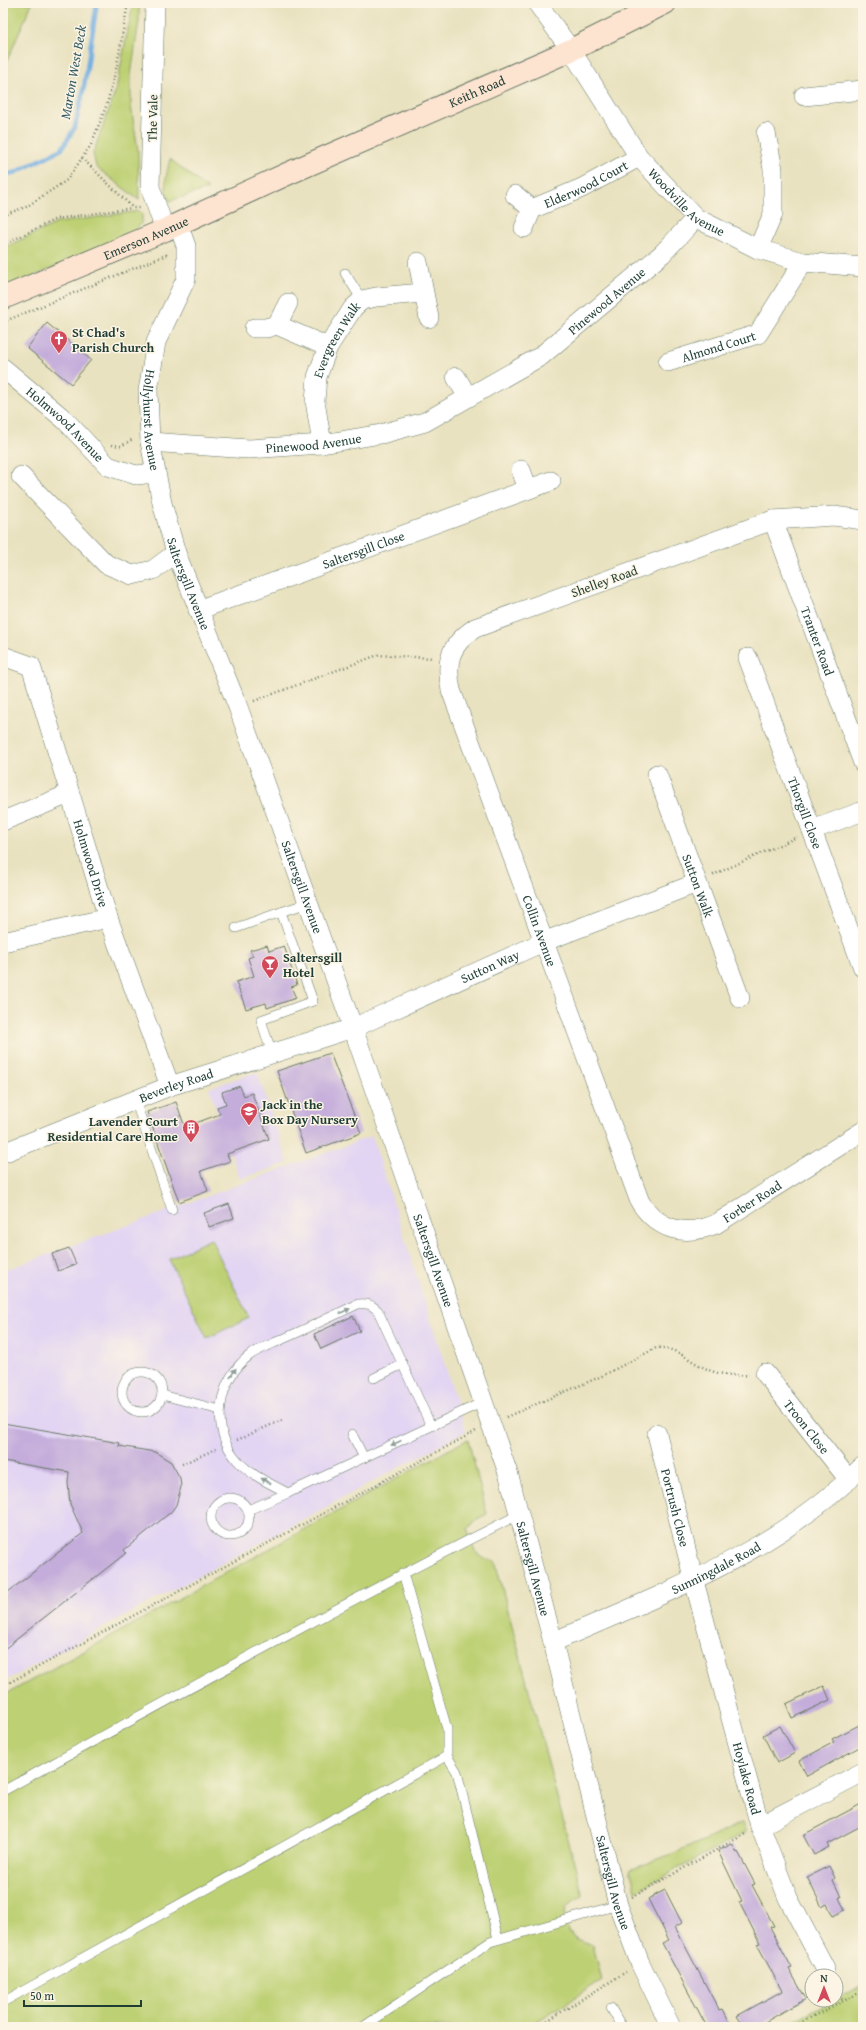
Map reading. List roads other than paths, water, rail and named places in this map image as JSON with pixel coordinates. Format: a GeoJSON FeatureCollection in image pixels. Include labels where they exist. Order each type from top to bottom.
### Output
{"type":"FeatureCollection","features":[{"type":"Feature","properties":{"kind":"street","name":"The Vale"},"geometry":{"type":"LineString","coordinates":[[154,3],[150,187],[171,227]]}},
{"type":"Feature","properties":{"kind":"street","name":"Woodville Avenue"},"geometry":{"type":"LineString","coordinates":[[537,3],[571,50],[638,157],[696,218],[758,249],[803,262],[863,267]]}},
{"type":"Feature","properties":{"kind":"street","name":"Keith Road"},"geometry":{"type":"LineString","coordinates":[[287,174],[571,50],[664,3]]}},
{"type":"Feature","properties":{"kind":"street"},"geometry":{"type":"LineString","coordinates":[[804,96],[863,90]]}},
{"type":"Feature","properties":{"kind":"street"},"geometry":{"type":"LineString","coordinates":[[758,249],[772,214],[773,169],[766,133]]}},
{"type":"Feature","properties":{"kind":"street","name":"Elderwood Court"},"geometry":{"type":"LineString","coordinates":[[524,228],[532,209],[582,188],[638,157]]}},
{"type":"Feature","properties":{"kind":"street","name":"Emerson Avenue"},"geometry":{"type":"LineString","coordinates":[[3,298],[171,227],[287,174]]}},
{"type":"Feature","properties":{"kind":"street","name":"Elderwood Court"},"geometry":{"type":"LineString","coordinates":[[515,195],[532,209]]}},
{"type":"Feature","properties":{"kind":"street","name":"Pinewood Avenue"},"geometry":{"type":"LineString","coordinates":[[143,437],[248,449],[322,444],[381,434],[425,422],[541,356],[662,254],[696,218]]}},
{"type":"Feature","properties":{"kind":"street","name":"Hollyhurst Avenue"},"geometry":{"type":"LineString","coordinates":[[162,503],[155,473],[143,437],[148,391],[156,342],[186,279],[186,246],[171,227]]}},
{"type":"Feature","properties":{"kind":"street"},"geometry":{"type":"LineString","coordinates":[[418,262],[429,318]]}},
{"type":"Feature","properties":{"kind":"street","name":"Almond Court"},"geometry":{"type":"LineString","coordinates":[[668,362],[758,334],[803,262]]}},
{"type":"Feature","properties":{"kind":"street","name":"Evergreen Walk"},"geometry":{"type":"LineString","coordinates":[[322,444],[315,401],[317,378],[328,347],[353,308],[362,300],[376,297],[423,293]]}},
{"type":"Feature","properties":{"kind":"street"},"geometry":{"type":"LineString","coordinates":[[277,325],[288,303]]}},
{"type":"Feature","properties":{"kind":"street"},"geometry":{"type":"LineString","coordinates":[[254,328],[266,328],[277,325],[328,347]]}},
{"type":"Feature","properties":{"kind":"street","name":"Holmwood Avenue"},"geometry":{"type":"LineString","coordinates":[[3,368],[65,420],[108,466],[136,475],[155,473]]}},
{"type":"Feature","properties":{"kind":"street"},"geometry":{"type":"LineString","coordinates":[[456,378],[468,397]]}},
{"type":"Feature","properties":{"kind":"street"},"geometry":{"type":"LineString","coordinates":[[521,470],[528,490]]}},
{"type":"Feature","properties":{"kind":"street"},"geometry":{"type":"LineString","coordinates":[[21,476],[106,564],[132,575],[153,570],[176,553]]}},
{"type":"Feature","properties":{"kind":"street","name":"Saltersgill Close"},"geometry":{"type":"LineString","coordinates":[[198,610],[551,481]]}},
{"type":"Feature","properties":{"kind":"street","name":"Saltersgill Avenue"},"geometry":{"type":"LineString","coordinates":[[162,503],[176,553],[238,707],[353,1028],[491,1423],[520,1514],[618,1905],[640,1963],[671,2027]]}},
{"type":"Feature","properties":{"kind":"street","name":"Shelley Road"},"geometry":{"type":"LineString","coordinates":[[449,659],[463,636],[475,628],[772,520],[834,516],[863,520]]}},
{"type":"Feature","properties":{"kind":"street","name":"Tranter Road"},"geometry":{"type":"LineString","coordinates":[[772,520],[863,763]]}},
{"type":"Feature","properties":{"kind":"street","name":"Holmwood Drive"},"geometry":{"type":"LineString","coordinates":[[3,656],[31,666],[108,918],[170,1086]]}},
{"type":"Feature","properties":{"kind":"street","name":"Thorgill Close"},"geometry":{"type":"LineString","coordinates":[[748,658],[863,968]]}},
{"type":"Feature","properties":{"kind":"street","name":"Collin Avenue"},"geometry":{"type":"LineString","coordinates":[[449,659],[448,674],[450,690],[640,1202]]}},
{"type":"Feature","properties":{"kind":"street","name":"Sutton Walk"},"geometry":{"type":"LineString","coordinates":[[657,774],[696,883],[740,998]]}},
{"type":"Feature","properties":{"kind":"street"},"geometry":{"type":"LineString","coordinates":[[3,821],[69,794]]}},
{"type":"Feature","properties":{"kind":"street"},"geometry":{"type":"LineString","coordinates":[[812,830],[863,811]]}},
{"type":"Feature","properties":{"kind":"street","name":"Sutton Way"},"geometry":{"type":"LineString","coordinates":[[353,1028],[543,942],[696,883]]}},
{"type":"Feature","properties":{"kind":"street"},"geometry":{"type":"LineString","coordinates":[[3,942],[108,918]]}},
{"type":"Feature","properties":{"kind":"street","name":"Beverley Road"},"geometry":{"type":"LineString","coordinates":[[3,1153],[170,1086],[353,1028]]}},
{"type":"Feature","properties":{"kind":"street","name":"Forber Road"},"geometry":{"type":"LineString","coordinates":[[640,1202],[646,1212],[657,1222],[671,1228],[686,1231],[701,1230],[716,1224],[863,1131]]}},
{"type":"Feature","properties":{"kind":"street","name":"Troon Close"},"geometry":{"type":"LineString","coordinates":[[765,1373],[849,1480]]}},
{"type":"Feature","properties":{"kind":"street","name":"Portrush Close"},"geometry":{"type":"LineString","coordinates":[[657,1434],[694,1581]]}},
{"type":"Feature","properties":{"kind":"street","name":"Sunningdale Road"},"geometry":{"type":"LineString","coordinates":[[553,1642],[694,1581],[731,1562],[771,1539],[817,1506],[849,1480],[863,1466]]}},
{"type":"Feature","properties":{"kind":"street","name":"Hoylake Road"},"geometry":{"type":"LineString","coordinates":[[694,1581],[760,1826],[788,1898],[825,1968]]}},
{"type":"Feature","properties":{"kind":"street"},"geometry":{"type":"LineString","coordinates":[[760,1826],[863,1772]]}},
{"type":"Feature","properties":{"kind":"lane"},"geometry":{"type":"LineString","coordinates":[[345,273],[362,300]]}},
{"type":"Feature","properties":{"kind":"lane"},"geometry":{"type":"LineString","coordinates":[[236,928],[308,904]]}},
{"type":"Feature","properties":{"kind":"lane"},"geometry":{"type":"LineString","coordinates":[[272,1054],[261,1020],[313,1001],[281,912]]}},
{"type":"Feature","properties":{"kind":"lane"},"geometry":{"type":"LineString","coordinates":[[135,1100],[172,1210]]}},
{"type":"Feature","properties":{"kind":"lane"},"geometry":{"type":"LineString","coordinates":[[288,1493],[255,1475],[237,1461],[226,1445],[221,1429],[220,1410],[225,1386],[235,1368],[252,1354],[358,1304],[366,1303],[378,1311],[431,1426]]}},
{"type":"Feature","properties":{"kind":"lane"},"geometry":{"type":"LineString","coordinates":[[374,1378],[403,1364]]}},
{"type":"Feature","properties":{"kind":"lane"},"geometry":{"type":"LineString","coordinates":[[144,1372],[156,1377],[160,1382],[162,1395],[156,1407],[144,1413],[131,1410],[123,1399],[122,1392],[126,1380],[131,1376],[144,1372]]}},
{"type":"Feature","properties":{"kind":"lane"},"geometry":{"type":"LineString","coordinates":[[162,1395],[220,1410]]}},
{"type":"Feature","properties":{"kind":"lane"},"geometry":{"type":"LineString","coordinates":[[248,1510],[288,1493],[483,1402]]}},
{"type":"Feature","properties":{"kind":"lane"},"geometry":{"type":"LineString","coordinates":[[352,1434],[364,1458]]}},
{"type":"Feature","properties":{"kind":"lane"},"geometry":{"type":"LineString","coordinates":[[226,1498],[239,1500],[248,1510],[249,1516],[246,1528],[237,1535],[231,1536],[219,1533],[211,1523],[211,1510],[215,1504],[226,1498]]}},
{"type":"Feature","properties":{"kind":"lane"},"geometry":{"type":"LineString","coordinates":[[3,1791],[263,1648],[403,1573],[520,1514]]}},
{"type":"Feature","properties":{"kind":"lane"},"geometry":{"type":"LineString","coordinates":[[403,1573],[448,1729],[447,1756],[457,1772],[498,1939]]}},
{"type":"Feature","properties":{"kind":"lane"},"geometry":{"type":"LineString","coordinates":[[3,2002],[447,1756]]}},
{"type":"Feature","properties":{"kind":"lane"},"geometry":{"type":"LineString","coordinates":[[363,2027],[490,1942],[618,1905]]}},
{"type":"Feature","properties":{"kind":"lane"},"geometry":{"type":"LineString","coordinates":[[611,2008],[622,2027]]}},
{"type":"Feature","properties":{"kind":"waterway","name":"Marton West Beck"},"geometry":{"type":"LineString","coordinates":[[3,175],[14,173],[62,149],[75,127],[84,87],[97,3]]}},
{"type":"Feature","properties":{"kind":"place","name":"St Chad's Parish Church"},"geometry":{"type":"Point","coordinates":[59,354]}},
{"type":"Feature","properties":{"kind":"place","name":"Saltersgill Hotel"},"geometry":{"type":"Point","coordinates":[270,979]}},
{"type":"Feature","properties":{"kind":"place","name":"Jack in the Box Day Nursery"},"geometry":{"type":"Point","coordinates":[249,1126]}},
{"type":"Feature","properties":{"kind":"place","name":"Lavender Court Residential Care Home"},"geometry":{"type":"Point","coordinates":[191,1143]}}]}
